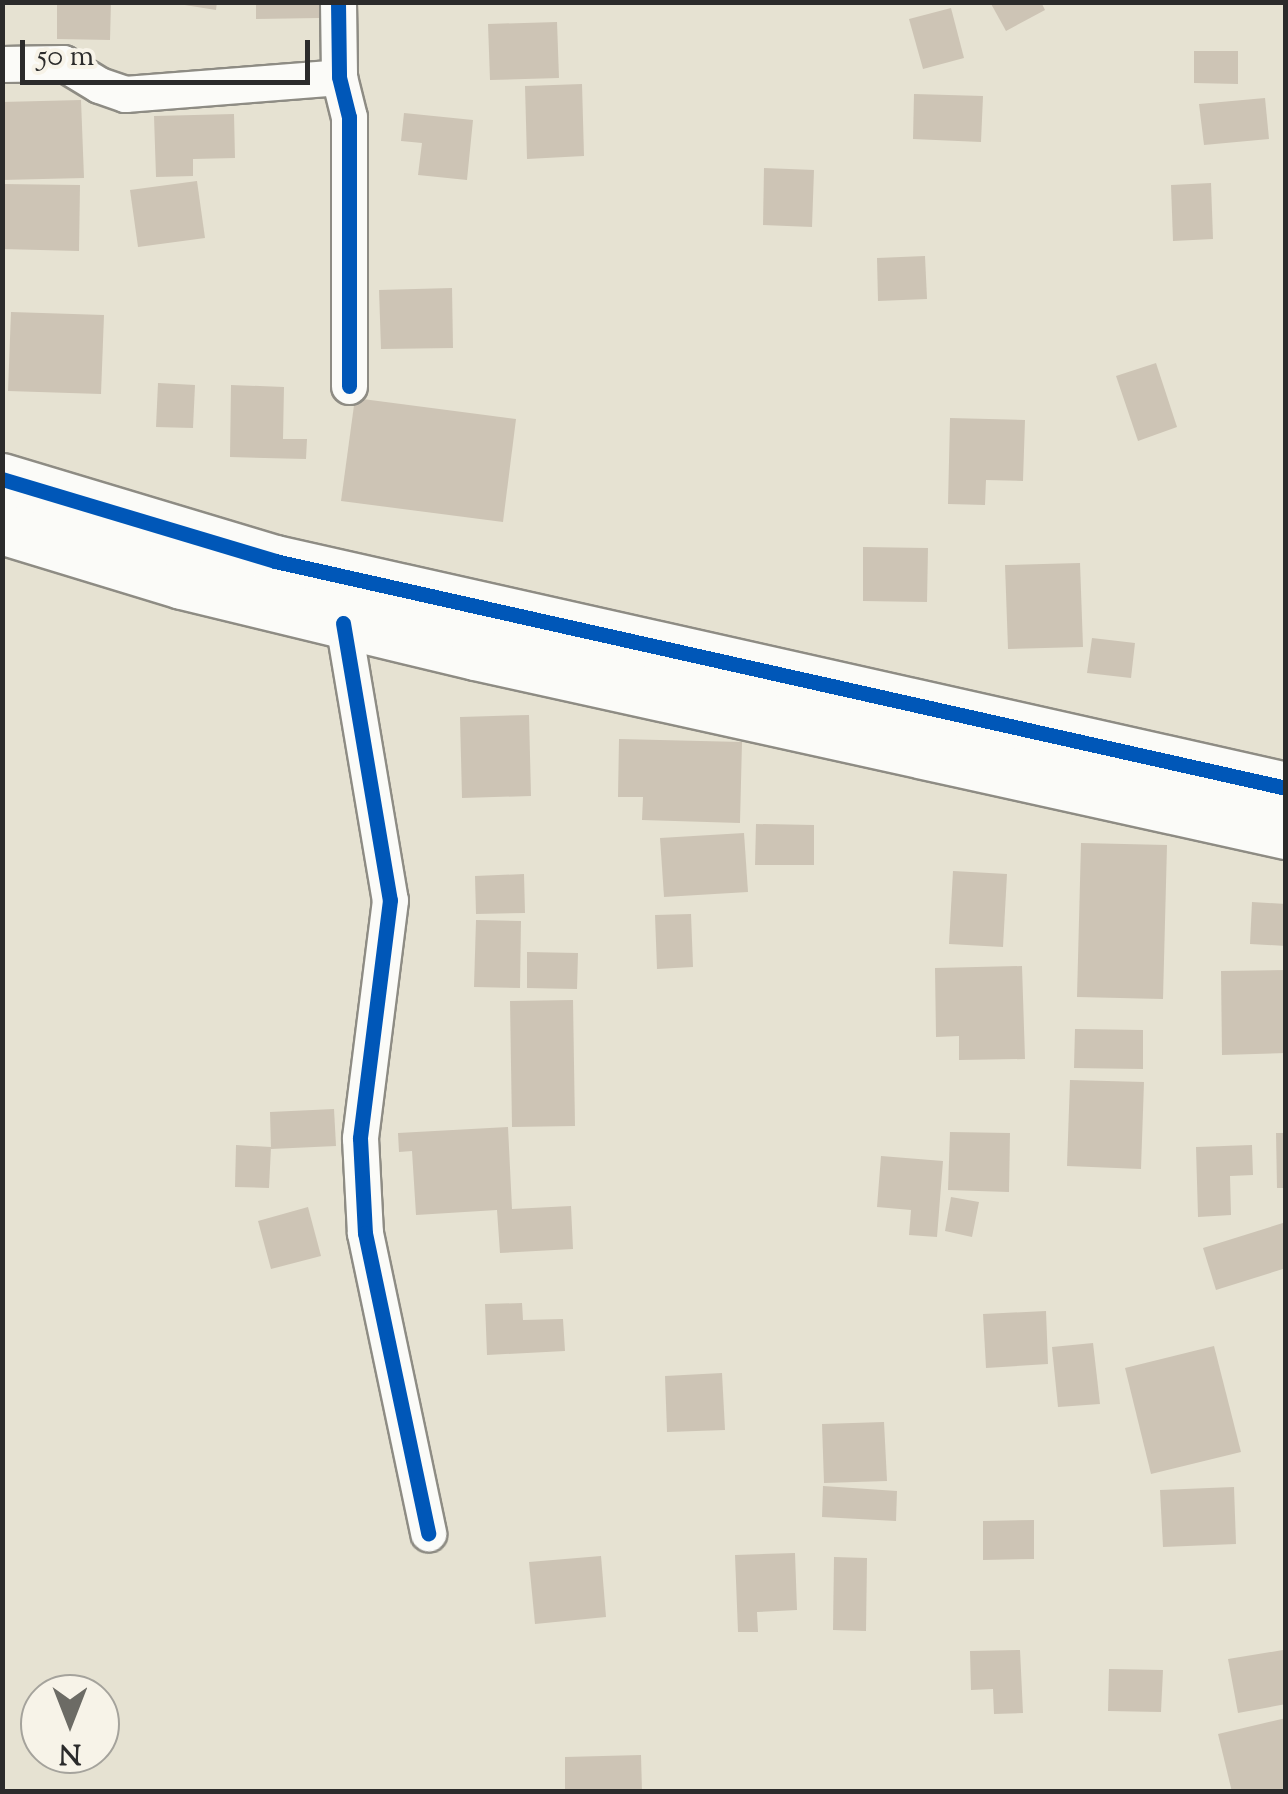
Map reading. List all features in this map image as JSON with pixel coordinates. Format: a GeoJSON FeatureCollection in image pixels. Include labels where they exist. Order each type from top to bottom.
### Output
{"type":"FeatureCollection","features":[{"type":"Feature","properties":{"kind":"street"},"geometry":{"type":"LineString","coordinates":[[338,2],[339,77],[349,117],[349,386]]}},
{"type":"Feature","properties":{"kind":"street"},"geometry":{"type":"LineString","coordinates":[[2,64],[64,63],[99,85],[125,94],[339,77]]}},
{"type":"Feature","properties":{"kind":"street"},"geometry":{"type":"LineString","coordinates":[[2,479],[326,603],[1286,834]]}},
{"type":"Feature","properties":{"kind":"street"},"geometry":{"type":"LineString","coordinates":[[2,529],[182,584],[326,603],[1286,788]]}},
{"type":"Feature","properties":{"kind":"street"},"geometry":{"type":"LineString","coordinates":[[326,603],[390,900],[360,1138],[365,1233],[428,1532]]}},
{"type":"Feature","properties":{"kind":"building"},"geometry":{"type":"Polygon","coordinates":[[[57,2],[111,2],[110,40],[57,39],[57,2]]]}},
{"type":"Feature","properties":{"kind":"building"},"geometry":{"type":"Polygon","coordinates":[[[166,2],[217,2],[216,10],[166,2]]]}},
{"type":"Feature","properties":{"kind":"building"},"geometry":{"type":"Polygon","coordinates":[[[256,2],[319,2],[319,18],[256,19],[256,2]]]}},
{"type":"Feature","properties":{"kind":"building"},"geometry":{"type":"Polygon","coordinates":[[[990,2],[1041,2],[1045,10],[1006,31],[990,2]]]}},
{"type":"Feature","properties":{"kind":"building"},"geometry":{"type":"Polygon","coordinates":[[[951,8],[964,58],[923,69],[909,19],[951,8]]]}},
{"type":"Feature","properties":{"kind":"building"},"geometry":{"type":"Polygon","coordinates":[[[557,22],[559,78],[490,80],[488,24],[557,22]]]}},
{"type":"Feature","properties":{"kind":"building"},"geometry":{"type":"Polygon","coordinates":[[[1194,51],[1238,51],[1238,84],[1194,83],[1194,51]]]}},
{"type":"Feature","properties":{"kind":"building"},"geometry":{"type":"Polygon","coordinates":[[[582,84],[584,156],[527,159],[525,86],[582,84]]]}},
{"type":"Feature","properties":{"kind":"building"},"geometry":{"type":"Polygon","coordinates":[[[914,94],[983,96],[981,142],[913,139],[914,94]]]}},
{"type":"Feature","properties":{"kind":"building"},"geometry":{"type":"Polygon","coordinates":[[[1265,98],[1269,139],[1204,145],[1199,104],[1265,98]]]}},
{"type":"Feature","properties":{"kind":"building"},"geometry":{"type":"Polygon","coordinates":[[[81,100],[84,178],[2,180],[2,102],[81,100]]]}},
{"type":"Feature","properties":{"kind":"building"},"geometry":{"type":"Polygon","coordinates":[[[404,113],[473,120],[467,180],[418,175],[422,143],[401,141],[404,113]]]}},
{"type":"Feature","properties":{"kind":"building"},"geometry":{"type":"Polygon","coordinates":[[[234,114],[235,158],[193,159],[193,176],[156,177],[154,116],[234,114]]]}},
{"type":"Feature","properties":{"kind":"building"},"geometry":{"type":"Polygon","coordinates":[[[764,168],[814,170],[812,227],[763,225],[764,168]]]}},
{"type":"Feature","properties":{"kind":"building"},"geometry":{"type":"Polygon","coordinates":[[[197,181],[205,238],[138,247],[130,190],[197,181]]]}},
{"type":"Feature","properties":{"kind":"building"},"geometry":{"type":"Polygon","coordinates":[[[1211,183],[1213,239],[1173,241],[1171,185],[1211,183]]]}},
{"type":"Feature","properties":{"kind":"building"},"geometry":{"type":"Polygon","coordinates":[[[2,184],[80,185],[79,251],[2,249],[2,184]]]}},
{"type":"Feature","properties":{"kind":"building"},"geometry":{"type":"Polygon","coordinates":[[[925,256],[927,299],[878,301],[877,258],[925,256]]]}},
{"type":"Feature","properties":{"kind":"building"},"geometry":{"type":"Polygon","coordinates":[[[452,288],[453,348],[381,349],[379,290],[452,288]]]}},
{"type":"Feature","properties":{"kind":"building"},"geometry":{"type":"Polygon","coordinates":[[[11,312],[104,315],[101,394],[8,391],[11,312]]]}},
{"type":"Feature","properties":{"kind":"building"},"geometry":{"type":"Polygon","coordinates":[[[1156,363],[1177,427],[1138,441],[1116,376],[1156,363]]]}},
{"type":"Feature","properties":{"kind":"building"},"geometry":{"type":"Polygon","coordinates":[[[158,383],[195,385],[193,428],[156,427],[158,383]]]}},
{"type":"Feature","properties":{"kind":"building"},"geometry":{"type":"Polygon","coordinates":[[[231,385],[284,387],[283,439],[307,439],[306,459],[230,457],[231,385]]]}},
{"type":"Feature","properties":{"kind":"building"},"geometry":{"type":"Polygon","coordinates":[[[355,398],[516,419],[503,522],[341,501],[355,398]]]}},
{"type":"Feature","properties":{"kind":"building"},"geometry":{"type":"Polygon","coordinates":[[[950,418],[1025,420],[1023,481],[986,480],[985,505],[948,504],[950,418]]]}},
{"type":"Feature","properties":{"kind":"building"},"geometry":{"type":"Polygon","coordinates":[[[863,547],[928,548],[927,602],[863,601],[863,547]]]}},
{"type":"Feature","properties":{"kind":"building"},"geometry":{"type":"Polygon","coordinates":[[[1080,563],[1083,647],[1008,649],[1005,565],[1080,563]]]}},
{"type":"Feature","properties":{"kind":"building"},"geometry":{"type":"Polygon","coordinates":[[[1092,638],[1135,643],[1131,678],[1087,673],[1092,638]]]}},
{"type":"Feature","properties":{"kind":"building"},"geometry":{"type":"Polygon","coordinates":[[[529,715],[531,796],[462,798],[460,717],[529,715]]]}},
{"type":"Feature","properties":{"kind":"building"},"geometry":{"type":"Polygon","coordinates":[[[619,739],[742,742],[740,823],[642,820],[643,797],[618,797],[619,739]]]}},
{"type":"Feature","properties":{"kind":"building"},"geometry":{"type":"Polygon","coordinates":[[[756,824],[814,825],[814,865],[755,865],[756,824]]]}},
{"type":"Feature","properties":{"kind":"building"},"geometry":{"type":"Polygon","coordinates":[[[744,833],[748,892],[664,897],[660,838],[744,833]]]}},
{"type":"Feature","properties":{"kind":"building"},"geometry":{"type":"Polygon","coordinates":[[[1081,843],[1167,845],[1163,999],[1077,997],[1081,843]]]}},
{"type":"Feature","properties":{"kind":"building"},"geometry":{"type":"Polygon","coordinates":[[[953,871],[1007,874],[1003,947],[949,944],[953,871]]]}},
{"type":"Feature","properties":{"kind":"building"},"geometry":{"type":"Polygon","coordinates":[[[524,874],[525,913],[476,914],[475,876],[524,874]]]}},
{"type":"Feature","properties":{"kind":"building"},"geometry":{"type":"Polygon","coordinates":[[[1252,902],[1286,904],[1286,946],[1250,944],[1252,902]]]}},
{"type":"Feature","properties":{"kind":"building"},"geometry":{"type":"Polygon","coordinates":[[[691,914],[693,967],[657,969],[655,915],[691,914]]]}},
{"type":"Feature","properties":{"kind":"building"},"geometry":{"type":"Polygon","coordinates":[[[476,920],[521,921],[520,988],[474,987],[476,920]]]}},
{"type":"Feature","properties":{"kind":"building"},"geometry":{"type":"Polygon","coordinates":[[[527,952],[578,953],[577,989],[527,988],[527,952]]]}},
{"type":"Feature","properties":{"kind":"building"},"geometry":{"type":"Polygon","coordinates":[[[1022,966],[1025,1059],[959,1060],[959,1036],[936,1037],[935,968],[1022,966]]]}},
{"type":"Feature","properties":{"kind":"building"},"geometry":{"type":"Polygon","coordinates":[[[1286,970],[1286,1053],[1222,1055],[1221,971],[1286,970]]]}},
{"type":"Feature","properties":{"kind":"building"},"geometry":{"type":"Polygon","coordinates":[[[573,1000],[575,1126],[512,1127],[510,1001],[573,1000]]]}},
{"type":"Feature","properties":{"kind":"building"},"geometry":{"type":"Polygon","coordinates":[[[1075,1029],[1143,1030],[1143,1069],[1074,1068],[1075,1029]]]}},
{"type":"Feature","properties":{"kind":"building"},"geometry":{"type":"Polygon","coordinates":[[[1070,1080],[1144,1082],[1141,1169],[1067,1166],[1070,1080]]]}},
{"type":"Feature","properties":{"kind":"building"},"geometry":{"type":"Polygon","coordinates":[[[334,1109],[336,1146],[271,1149],[270,1112],[334,1109]]]}},
{"type":"Feature","properties":{"kind":"building"},"geometry":{"type":"Polygon","coordinates":[[[508,1127],[512,1209],[571,1206],[573,1249],[500,1253],[497,1210],[416,1215],[412,1151],[399,1152],[398,1133],[508,1127]]]}},
{"type":"Feature","properties":{"kind":"building"},"geometry":{"type":"Polygon","coordinates":[[[950,1132],[1010,1133],[1009,1192],[948,1190],[950,1132]]]}},
{"type":"Feature","properties":{"kind":"building"},"geometry":{"type":"Polygon","coordinates":[[[1276,1133],[1286,1133],[1286,1188],[1277,1188],[1276,1133]]]}},
{"type":"Feature","properties":{"kind":"building"},"geometry":{"type":"Polygon","coordinates":[[[236,1145],[271,1147],[269,1188],[235,1187],[236,1145]]]}},
{"type":"Feature","properties":{"kind":"building"},"geometry":{"type":"Polygon","coordinates":[[[1252,1145],[1253,1175],[1230,1176],[1231,1215],[1198,1217],[1196,1147],[1252,1145]]]}},
{"type":"Feature","properties":{"kind":"building"},"geometry":{"type":"Polygon","coordinates":[[[881,1156],[943,1161],[937,1237],[909,1235],[911,1210],[877,1207],[881,1156]]]}},
{"type":"Feature","properties":{"kind":"building"},"geometry":{"type":"Polygon","coordinates":[[[951,1197],[979,1202],[972,1237],[945,1231],[951,1197]]]}},
{"type":"Feature","properties":{"kind":"building"},"geometry":{"type":"Polygon","coordinates":[[[308,1207],[321,1256],[271,1269],[258,1221],[308,1207]]]}},
{"type":"Feature","properties":{"kind":"building"},"geometry":{"type":"Polygon","coordinates":[[[1286,1222],[1286,1268],[1216,1290],[1203,1248],[1286,1222]]]}},
{"type":"Feature","properties":{"kind":"building"},"geometry":{"type":"Polygon","coordinates":[[[522,1303],[523,1320],[563,1319],[565,1351],[487,1355],[485,1304],[522,1303]]]}},
{"type":"Feature","properties":{"kind":"building"},"geometry":{"type":"Polygon","coordinates":[[[1046,1311],[1048,1364],[986,1368],[983,1314],[1046,1311]]]}},
{"type":"Feature","properties":{"kind":"building"},"geometry":{"type":"Polygon","coordinates":[[[1093,1343],[1100,1404],[1058,1407],[1052,1347],[1093,1343]]]}},
{"type":"Feature","properties":{"kind":"building"},"geometry":{"type":"Polygon","coordinates":[[[1214,1346],[1241,1452],[1151,1474],[1125,1368],[1214,1346]]]}},
{"type":"Feature","properties":{"kind":"building"},"geometry":{"type":"Polygon","coordinates":[[[722,1373],[725,1430],[667,1432],[665,1376],[722,1373]]]}},
{"type":"Feature","properties":{"kind":"building"},"geometry":{"type":"Polygon","coordinates":[[[884,1422],[887,1481],[824,1483],[822,1424],[884,1422]]]}},
{"type":"Feature","properties":{"kind":"building"},"geometry":{"type":"Polygon","coordinates":[[[823,1486],[897,1491],[896,1521],[822,1517],[823,1486]]]}},
{"type":"Feature","properties":{"kind":"building"},"geometry":{"type":"Polygon","coordinates":[[[1234,1487],[1236,1544],[1163,1547],[1160,1490],[1234,1487]]]}},
{"type":"Feature","properties":{"kind":"building"},"geometry":{"type":"Polygon","coordinates":[[[1034,1520],[1034,1559],[983,1560],[983,1521],[1034,1520]]]}},
{"type":"Feature","properties":{"kind":"building"},"geometry":{"type":"Polygon","coordinates":[[[795,1553],[797,1610],[757,1612],[758,1632],[738,1632],[735,1555],[795,1553]]]}},
{"type":"Feature","properties":{"kind":"building"},"geometry":{"type":"Polygon","coordinates":[[[601,1556],[606,1617],[535,1624],[529,1562],[601,1556]]]}},
{"type":"Feature","properties":{"kind":"building"},"geometry":{"type":"Polygon","coordinates":[[[834,1557],[867,1558],[866,1631],[833,1630],[834,1557]]]}},
{"type":"Feature","properties":{"kind":"building"},"geometry":{"type":"Polygon","coordinates":[[[1020,1650],[1023,1713],[994,1714],[993,1689],[971,1690],[970,1651],[1020,1650]]]}},
{"type":"Feature","properties":{"kind":"building"},"geometry":{"type":"Polygon","coordinates":[[[1283,1650],[1286,1704],[1238,1713],[1228,1659],[1283,1650]]]}},
{"type":"Feature","properties":{"kind":"building"},"geometry":{"type":"Polygon","coordinates":[[[1109,1669],[1163,1670],[1161,1712],[1108,1711],[1109,1669]]]}},
{"type":"Feature","properties":{"kind":"building"},"geometry":{"type":"Polygon","coordinates":[[[1286,1718],[1286,1792],[1232,1792],[1218,1734],[1286,1718]]]}},
{"type":"Feature","properties":{"kind":"building"},"geometry":{"type":"Polygon","coordinates":[[[641,1755],[642,1792],[565,1792],[565,1757],[641,1755]]]}},
{"type":"Feature","properties":{"kind":"cycle path"},"geometry":{"type":"LineString","coordinates":[[338,2],[339,77],[349,117],[349,386]]}},
{"type":"Feature","properties":{"kind":"cycle path"},"geometry":{"type":"LineString","coordinates":[[2,479],[275,561],[1286,788]]}},
{"type":"Feature","properties":{"kind":"cycle path"},"geometry":{"type":"LineString","coordinates":[[343,623],[390,900],[360,1138],[365,1233],[428,1533]]}}]}
